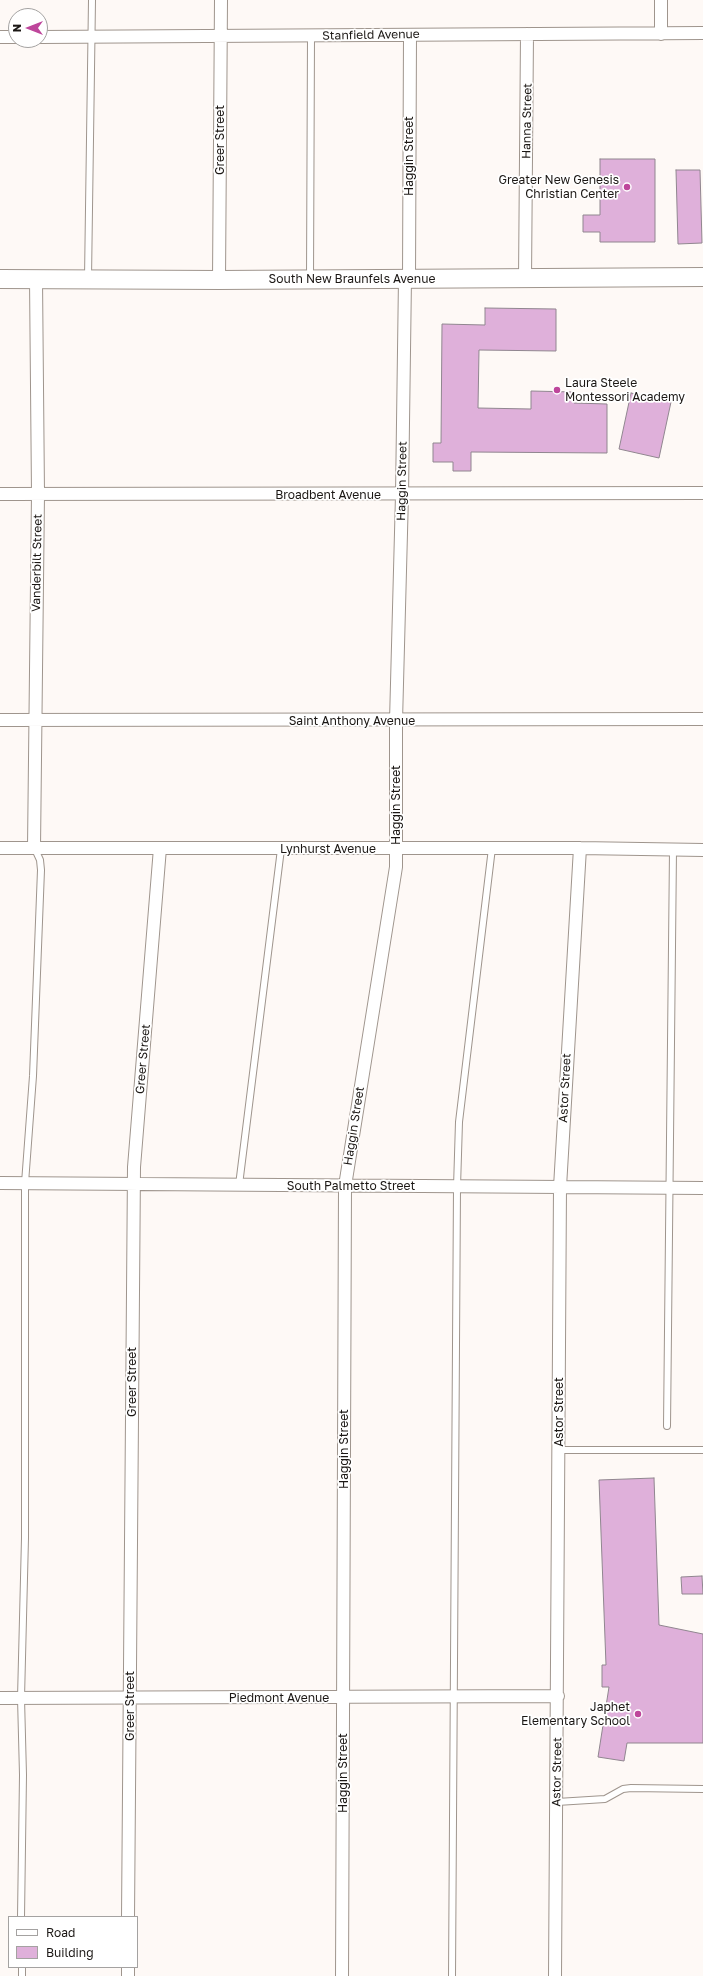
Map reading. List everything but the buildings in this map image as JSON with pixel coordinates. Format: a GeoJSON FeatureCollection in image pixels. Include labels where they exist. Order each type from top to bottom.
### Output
{"type":"FeatureCollection","features":[{"type":"Feature","properties":{"kind":"main road","name":"South New Braunfels Avenue"},"geometry":{"type":"LineString","coordinates":[[0,279],[219,280],[703,277]]}},
{"type":"Feature","properties":{"kind":"street","name":"Greer Street"},"geometry":{"type":"LineString","coordinates":[[219,280],[221,0]]}},
{"type":"Feature","properties":{"kind":"street"},"geometry":{"type":"LineString","coordinates":[[661,0],[661,34]]}},
{"type":"Feature","properties":{"kind":"street","name":"Stanfield Avenue"},"geometry":{"type":"LineString","coordinates":[[48,37],[703,33]]}},
{"type":"Feature","properties":{"kind":"street","name":"Hanna Street"},"geometry":{"type":"LineString","coordinates":[[525,279],[527,34]]}},
{"type":"Feature","properties":{"kind":"street","name":"Haggin Street"},"geometry":{"type":"LineString","coordinates":[[342,1976],[345,1186],[396,867],[396,721],[407,278],[410,35]]}},
{"type":"Feature","properties":{"kind":"street","name":"Vanderbilt Street"},"geometry":{"type":"LineString","coordinates":[[34,847],[38,494],[36,279]]}},
{"type":"Feature","properties":{"kind":"street","name":"Broadbent Avenue"},"geometry":{"type":"LineString","coordinates":[[0,494],[402,495],[703,493]]}},
{"type":"Feature","properties":{"kind":"street","name":"Saint Anthony Avenue"},"geometry":{"type":"LineString","coordinates":[[0,720],[396,721],[703,719]]}},
{"type":"Feature","properties":{"kind":"street","name":"Lynhurst Avenue"},"geometry":{"type":"LineString","coordinates":[[0,848],[580,848],[703,850]]}},
{"type":"Feature","properties":{"kind":"street","name":"Greer Street"},"geometry":{"type":"LineString","coordinates":[[128,1916],[133,1185],[160,848]]}},
{"type":"Feature","properties":{"kind":"street","name":"Astor Street"},"geometry":{"type":"LineString","coordinates":[[555,1976],[558,1696],[560,1187],[580,848]]}},
{"type":"Feature","properties":{"kind":"street","name":"South Palmetto Street"},"geometry":{"type":"LineString","coordinates":[[0,1183],[703,1188]]}},
{"type":"Feature","properties":{"kind":"street","name":"Piedmont Avenue"},"geometry":{"type":"LineString","coordinates":[[0,1698],[343,1698],[558,1696]]}},
{"type":"Feature","properties":{"kind":"lane"},"geometry":{"type":"LineString","coordinates":[[88,280],[92,0]]}},
{"type":"Feature","properties":{"kind":"lane"},"geometry":{"type":"LineString","coordinates":[[310,279],[311,36]]}},
{"type":"Feature","properties":{"kind":"lane"},"geometry":{"type":"LineString","coordinates":[[22,1916],[23,1775],[21,1698],[24,1553],[25,1184],[33,1076],[41,870],[40,860],[34,847]]}},
{"type":"Feature","properties":{"kind":"lane"},"geometry":{"type":"LineString","coordinates":[[452,1976],[457,1187],[459,1122],[492,848]]}},
{"type":"Feature","properties":{"kind":"lane"},"geometry":{"type":"LineString","coordinates":[[238,1185],[281,849]]}},
{"type":"Feature","properties":{"kind":"lane"},"geometry":{"type":"LineString","coordinates":[[667,1426],[673,850]]}},
{"type":"Feature","properties":{"kind":"lane"},"geometry":{"type":"LineString","coordinates":[[559,1450],[703,1450]]}},
{"type":"Feature","properties":{"kind":"lane"},"geometry":{"type":"LineString","coordinates":[[557,1802],[605,1799],[623,1789],[631,1788],[703,1789]]}},
{"type":"Feature","properties":{"kind":"place","name":"Greater New Genesis Christian Center"},"geometry":{"type":"Point","coordinates":[627,187]}},
{"type":"Feature","properties":{"kind":"place","name":"Laura Steele Montessori Academy"},"geometry":{"type":"Point","coordinates":[557,390]}},
{"type":"Feature","properties":{"kind":"place","name":"Japhet Elementary School"},"geometry":{"type":"Point","coordinates":[638,1714]}}]}
